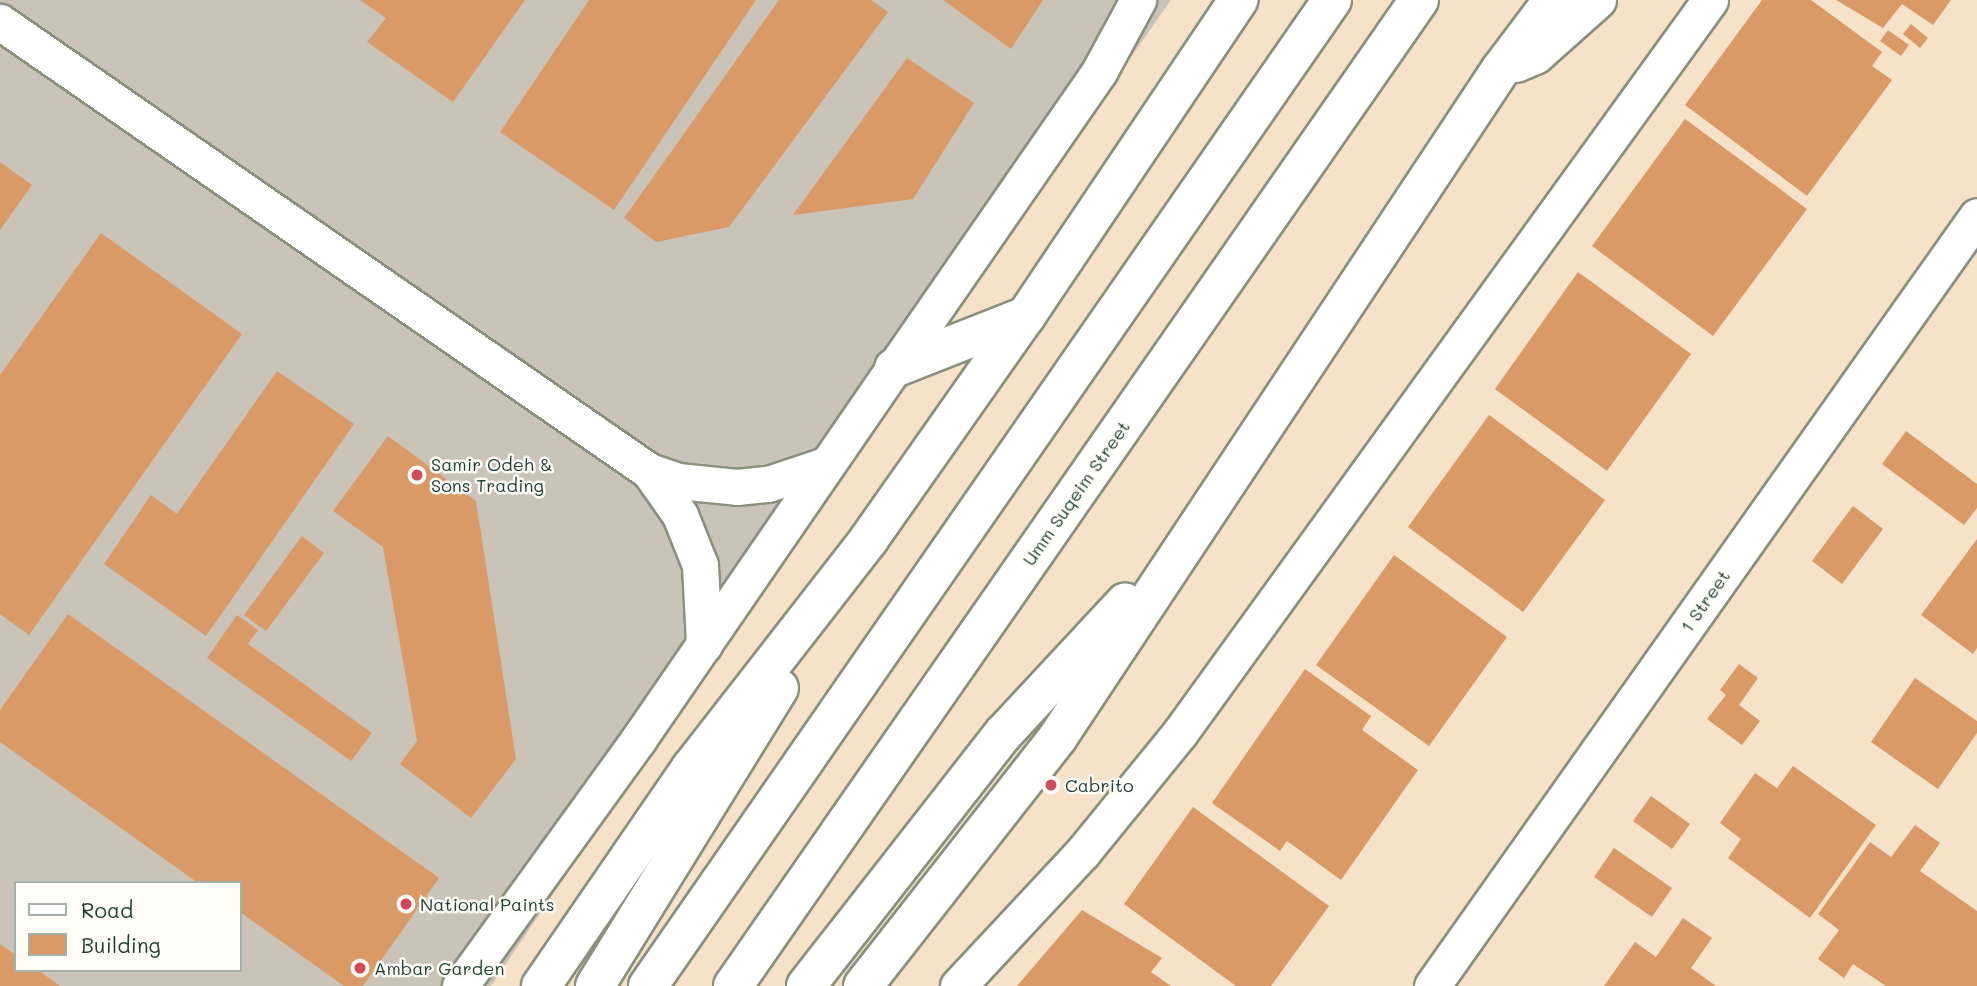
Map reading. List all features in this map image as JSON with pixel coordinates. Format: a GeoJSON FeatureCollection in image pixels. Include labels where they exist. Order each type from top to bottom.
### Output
{"type":"FeatureCollection","features":[{"type":"Feature","properties":{"kind":"main road"},"geometry":{"type":"LineString","coordinates":[[648,986],[1332,0]]}},
{"type":"Feature","properties":{"kind":"main road","name":"Umm Suqeim Street"},"geometry":{"type":"LineString","coordinates":[[733,986],[1419,0]]}},
{"type":"Feature","properties":{"kind":"main road"},"geometry":{"type":"LineString","coordinates":[[863,986],[1058,737],[1171,560],[1501,69],[1553,0]]}},
{"type":"Feature","properties":{"kind":"main road"},"geometry":{"type":"LineString","coordinates":[[1501,69],[1535,55],[1597,0]]}},
{"type":"Feature","properties":{"kind":"main road"},"geometry":{"type":"LineString","coordinates":[[541,986],[691,768],[869,539],[1026,316],[1232,6]]}},
{"type":"Feature","properties":{"kind":"main road"},"geometry":{"type":"LineString","coordinates":[[894,368],[1026,316]]}},
{"type":"Feature","properties":{"kind":"main road"},"geometry":{"type":"LineString","coordinates":[[595,986],[869,539]]}},
{"type":"Feature","properties":{"kind":"main road"},"geometry":{"type":"LineString","coordinates":[[806,986],[1004,733],[1057,672],[1171,560]]}},
{"type":"Feature","properties":{"kind":"street"},"geometry":{"type":"LineString","coordinates":[[10,0],[30,42]]}},
{"type":"Feature","properties":{"kind":"street"},"geometry":{"type":"LineString","coordinates":[[460,986],[704,645],[1100,70],[1138,0]]}},
{"type":"Feature","properties":{"kind":"street"},"geometry":{"type":"LineString","coordinates":[[958,986],[1083,852],[1179,734],[1710,0]]}},
{"type":"Feature","properties":{"kind":"street"},"geometry":{"type":"LineString","coordinates":[[0,22],[649,471],[677,481],[737,487],[778,482],[825,466]]}},
{"type":"Feature","properties":{"kind":"street","name":"1 Street"},"geometry":{"type":"LineString","coordinates":[[1432,986],[1977,216]]}},
{"type":"Feature","properties":{"kind":"street"},"geometry":{"type":"LineString","coordinates":[[649,471],[680,514],[700,565],[704,645]]}},
{"type":"Feature","properties":{"kind":"shaded area"},"geometry":{"type":"Polygon","coordinates":[[[0,0],[1171,0],[802,526],[491,986],[0,986],[0,0]]]}},
{"type":"Feature","properties":{"kind":"building"},"geometry":{"type":"Polygon","coordinates":[[[360,0],[525,0],[453,102],[367,42],[386,18],[360,0]]]}},
{"type":"Feature","properties":{"kind":"building"},"geometry":{"type":"Polygon","coordinates":[[[589,0],[756,0],[614,210],[500,132],[589,0]]]}},
{"type":"Feature","properties":{"kind":"building"},"geometry":{"type":"Polygon","coordinates":[[[779,0],[871,0],[888,12],[729,227],[656,242],[624,218],[779,0]]]}},
{"type":"Feature","properties":{"kind":"building"},"geometry":{"type":"Polygon","coordinates":[[[943,0],[1043,0],[1011,49],[943,0]]]}},
{"type":"Feature","properties":{"kind":"building"},"geometry":{"type":"Polygon","coordinates":[[[1762,0],[1811,0],[1882,52],[1872,66],[1892,80],[1807,196],[1685,105],[1762,0]]]}},
{"type":"Feature","properties":{"kind":"building"},"geometry":{"type":"Polygon","coordinates":[[[1836,0],[1951,0],[1933,25],[1902,4],[1883,28],[1836,0]]]}},
{"type":"Feature","properties":{"kind":"building"},"geometry":{"type":"Polygon","coordinates":[[[1911,24],[1928,38],[1920,48],[1903,34],[1911,24]]]}},
{"type":"Feature","properties":{"kind":"building"},"geometry":{"type":"Polygon","coordinates":[[[1888,30],[1909,45],[1901,56],[1880,41],[1888,30]]]}},
{"type":"Feature","properties":{"kind":"building"},"geometry":{"type":"Polygon","coordinates":[[[907,58],[974,103],[913,199],[793,215],[907,58]]]}},
{"type":"Feature","properties":{"kind":"building"},"geometry":{"type":"Polygon","coordinates":[[[1685,119],[1807,209],[1713,336],[1592,246],[1685,119]]]}},
{"type":"Feature","properties":{"kind":"building"},"geometry":{"type":"Polygon","coordinates":[[[0,162],[32,185],[0,230],[0,162]]]}},
{"type":"Feature","properties":{"kind":"building"},"geometry":{"type":"Polygon","coordinates":[[[101,233],[242,334],[29,635],[0,614],[0,375],[101,233]]]}},
{"type":"Feature","properties":{"kind":"building"},"geometry":{"type":"Polygon","coordinates":[[[1578,272],[1691,354],[1607,471],[1495,389],[1578,272]]]}},
{"type":"Feature","properties":{"kind":"building"},"geometry":{"type":"Polygon","coordinates":[[[277,371],[354,424],[206,636],[104,564],[151,495],[177,514],[277,371]]]}},
{"type":"Feature","properties":{"kind":"building"},"geometry":{"type":"Polygon","coordinates":[[[1489,415],[1605,500],[1523,612],[1408,527],[1489,415]]]}},
{"type":"Feature","properties":{"kind":"building"},"geometry":{"type":"Polygon","coordinates":[[[1906,431],[1977,484],[1977,508],[1964,525],[1882,464],[1906,431]]]}},
{"type":"Feature","properties":{"kind":"building"},"geometry":{"type":"Polygon","coordinates":[[[388,436],[476,501],[516,759],[471,818],[400,764],[417,741],[383,547],[333,511],[388,436]]]}},
{"type":"Feature","properties":{"kind":"building"},"geometry":{"type":"Polygon","coordinates":[[[1853,506],[1883,529],[1842,584],[1812,561],[1853,506]]]}},
{"type":"Feature","properties":{"kind":"building"},"geometry":{"type":"Polygon","coordinates":[[[302,536],[324,553],[266,631],[244,615],[302,536]]]}},
{"type":"Feature","properties":{"kind":"building"},"geometry":{"type":"Polygon","coordinates":[[[1977,539],[1977,648],[1973,654],[1921,615],[1977,539]]]}},
{"type":"Feature","properties":{"kind":"building"},"geometry":{"type":"Polygon","coordinates":[[[1394,555],[1507,637],[1429,746],[1316,665],[1394,555]]]}},
{"type":"Feature","properties":{"kind":"building"},"geometry":{"type":"Polygon","coordinates":[[[68,614],[439,878],[363,986],[344,986],[242,913],[242,881],[195,881],[0,742],[0,710],[68,614]]]}},
{"type":"Feature","properties":{"kind":"building"},"geometry":{"type":"Polygon","coordinates":[[[237,615],[258,630],[248,644],[372,733],[351,761],[207,658],[237,615]]]}},
{"type":"Feature","properties":{"kind":"building"},"geometry":{"type":"Polygon","coordinates":[[[1739,664],[1758,678],[1739,705],[1760,721],[1742,745],[1707,719],[1726,695],[1720,690],[1739,664]]]}},
{"type":"Feature","properties":{"kind":"building"},"geometry":{"type":"Polygon","coordinates":[[[1305,669],[1371,716],[1362,730],[1418,770],[1341,880],[1287,841],[1280,851],[1212,803],[1305,669]]]}},
{"type":"Feature","properties":{"kind":"building"},"geometry":{"type":"Polygon","coordinates":[[[1915,678],[1977,721],[1977,733],[1938,789],[1871,742],[1915,678]]]}},
{"type":"Feature","properties":{"kind":"building"},"geometry":{"type":"Polygon","coordinates":[[[1793,766],[1876,825],[1810,918],[1728,858],[1741,839],[1720,823],[1755,773],[1777,788],[1793,766]]]}},
{"type":"Feature","properties":{"kind":"building"},"geometry":{"type":"Polygon","coordinates":[[[1651,796],[1690,824],[1672,849],[1633,821],[1651,796]]]}},
{"type":"Feature","properties":{"kind":"building"},"geometry":{"type":"Polygon","coordinates":[[[1193,807],[1329,906],[1271,986],[1236,986],[1124,904],[1193,807]]]}},
{"type":"Feature","properties":{"kind":"building"},"geometry":{"type":"Polygon","coordinates":[[[1915,825],[1940,843],[1920,871],[1977,911],[1977,986],[1886,986],[1853,964],[1844,978],[1818,959],[1839,930],[1818,914],[1870,842],[1891,857],[1915,825]]]}},
{"type":"Feature","properties":{"kind":"building"},"geometry":{"type":"Polygon","coordinates":[[[1614,848],[1672,888],[1652,917],[1594,877],[1614,848]]]}},
{"type":"Feature","properties":{"kind":"building"},"geometry":{"type":"Polygon","coordinates":[[[1082,910],[1162,958],[1151,972],[1171,986],[1017,986],[1082,910]]]}},
{"type":"Feature","properties":{"kind":"building"},"geometry":{"type":"Polygon","coordinates":[[[1683,918],[1712,938],[1691,968],[1716,986],[1604,986],[1635,942],[1656,957],[1683,918]]]}},
{"type":"Feature","properties":{"kind":"building"},"geometry":{"type":"Polygon","coordinates":[[[0,944],[14,954],[14,972],[41,972],[60,986],[0,986],[0,944]]]}},
{"type":"Feature","properties":{"kind":"place","name":"Samir Odeh & Sons Trading"},"geometry":{"type":"Point","coordinates":[417,475]}},
{"type":"Feature","properties":{"kind":"place","name":"Cabrito"},"geometry":{"type":"Point","coordinates":[1051,785]}},
{"type":"Feature","properties":{"kind":"place","name":"National Paints"},"geometry":{"type":"Point","coordinates":[406,904]}},
{"type":"Feature","properties":{"kind":"place","name":"Ambar Garden"},"geometry":{"type":"Point","coordinates":[360,968]}}]}
